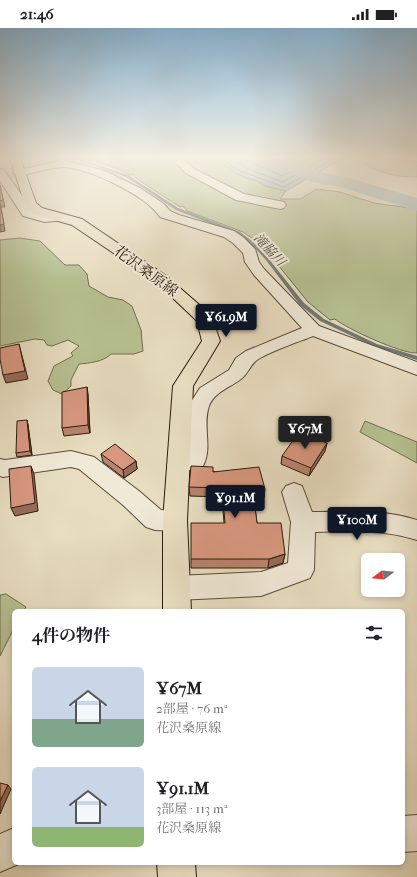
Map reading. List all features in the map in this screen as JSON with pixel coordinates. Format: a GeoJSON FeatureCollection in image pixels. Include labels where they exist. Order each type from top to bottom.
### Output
{"type":"FeatureCollection","features":[{"type":"Feature","properties":{"kind":"main road","name":"花沢桑原線"},"geometry":{"type":"LineString","coordinates":[[28,198],[30,205],[38,211],[58,218],[77,222],[160,278],[205,319],[211,340],[183,386],[175,521],[177,600]]}},
{"type":"Feature","properties":{"kind":"main road"},"geometry":{"type":"LineString","coordinates":[[176,865],[177,877]]}},
{"type":"Feature","properties":{"kind":"street"},"geometry":{"type":"LineString","coordinates":[[17,198],[27,213],[45,218],[58,218]]}},
{"type":"Feature","properties":{"kind":"street"},"geometry":{"type":"LineString","coordinates":[[145,198],[160,208],[165,214],[228,234],[238,240],[250,252],[252,262],[272,288],[313,330],[417,369]]}},
{"type":"Feature","properties":{"kind":"street"},"geometry":{"type":"LineString","coordinates":[[243,198],[280,206]]}},
{"type":"Feature","properties":{"kind":"street"},"geometry":{"type":"LineString","coordinates":[[178,465],[195,460],[197,449],[195,435],[196,419],[199,405],[207,392],[236,374],[243,362],[252,355],[313,330]]}},
{"type":"Feature","properties":{"kind":"street"},"geometry":{"type":"LineString","coordinates":[[0,467],[3,469],[72,459],[86,463],[131,498],[155,520],[175,521]]}},
{"type":"Feature","properties":{"kind":"street"},"geometry":{"type":"LineString","coordinates":[[177,600],[261,584],[301,570],[304,522],[294,492]]}},
{"type":"Feature","properties":{"kind":"street"},"geometry":{"type":"LineString","coordinates":[[304,522],[384,523],[410,526],[417,530]]}},
{"type":"Feature","properties":{"kind":"street"},"geometry":{"type":"LineString","coordinates":[[405,834],[417,833]]}},
{"type":"Feature","properties":{"kind":"street"},"geometry":{"type":"LineString","coordinates":[[0,853],[12,848]]}},
{"type":"Feature","properties":{"kind":"green space"},"geometry":{"type":"Polygon","coordinates":[[[166,198],[300,199],[302,198],[357,198],[374,203],[417,209],[417,353],[400,350],[351,329],[335,319],[330,320],[308,302],[278,265],[276,258],[273,259],[256,241],[243,232],[187,211],[183,206],[180,207],[166,198]]]}},
{"type":"Feature","properties":{"kind":"green space"},"geometry":{"type":"Polygon","coordinates":[[[20,238],[40,241],[65,265],[79,265],[87,274],[89,286],[108,297],[123,300],[132,306],[141,330],[143,351],[134,354],[111,354],[108,357],[92,363],[79,364],[71,380],[71,386],[62,394],[53,390],[48,381],[54,366],[73,356],[71,353],[79,346],[68,340],[52,346],[47,345],[44,340],[35,339],[0,346],[0,240],[20,238]]]}},
{"type":"Feature","properties":{"kind":"green space"},"geometry":{"type":"Polygon","coordinates":[[[365,421],[417,442],[417,463],[360,432],[365,421]]]}},
{"type":"Feature","properties":{"kind":"green space"},"geometry":{"type":"Polygon","coordinates":[[[6,594],[26,607],[24,609],[12,609],[12,632],[0,656],[0,595],[6,594]]]}},
{"type":"Feature","properties":{"kind":"building"},"geometry":{"type":"Polygon","coordinates":[[[0,204],[4,224],[0,225],[0,204]]]}},
{"type":"Feature","properties":{"kind":"building"},"geometry":{"type":"Polygon","coordinates":[[[19,344],[25,371],[3,375],[0,359],[0,348],[19,344]]]}},
{"type":"Feature","properties":{"kind":"building"},"geometry":{"type":"Polygon","coordinates":[[[87,387],[88,425],[62,428],[62,392],[87,387]]]}},
{"type":"Feature","properties":{"kind":"building"},"geometry":{"type":"Polygon","coordinates":[[[27,420],[30,451],[16,453],[17,421],[27,420]]]}},
{"type":"Feature","properties":{"kind":"building"},"geometry":{"type":"Polygon","coordinates":[[[299,432],[327,443],[311,468],[282,456],[299,432]]]}},
{"type":"Feature","properties":{"kind":"building"},"geometry":{"type":"Polygon","coordinates":[[[115,444],[136,461],[123,470],[101,454],[115,444]]]}},
{"type":"Feature","properties":{"kind":"building"},"geometry":{"type":"Polygon","coordinates":[[[31,466],[35,503],[11,508],[9,469],[31,466]]]}},
{"type":"Feature","properties":{"kind":"building"},"geometry":{"type":"Polygon","coordinates":[[[191,466],[213,467],[213,472],[259,467],[265,489],[253,490],[257,523],[281,523],[285,554],[269,559],[191,559],[191,523],[225,523],[222,488],[189,487],[191,466]]]}},
{"type":"Feature","properties":{"kind":"building"},"geometry":{"type":"Polygon","coordinates":[[[0,783],[8,785],[0,801],[0,783]]]}},
{"type":"Feature","properties":{"kind":"waterway","name":"滝脇川"},"geometry":{"type":"LineString","coordinates":[[160,198],[177,209],[239,233],[251,242],[267,259],[302,304],[322,320],[375,345],[417,358]]}},
{"type":"Feature","properties":{"kind":"waterway"},"geometry":{"type":"LineString","coordinates":[[393,198],[417,205]]}}]}
